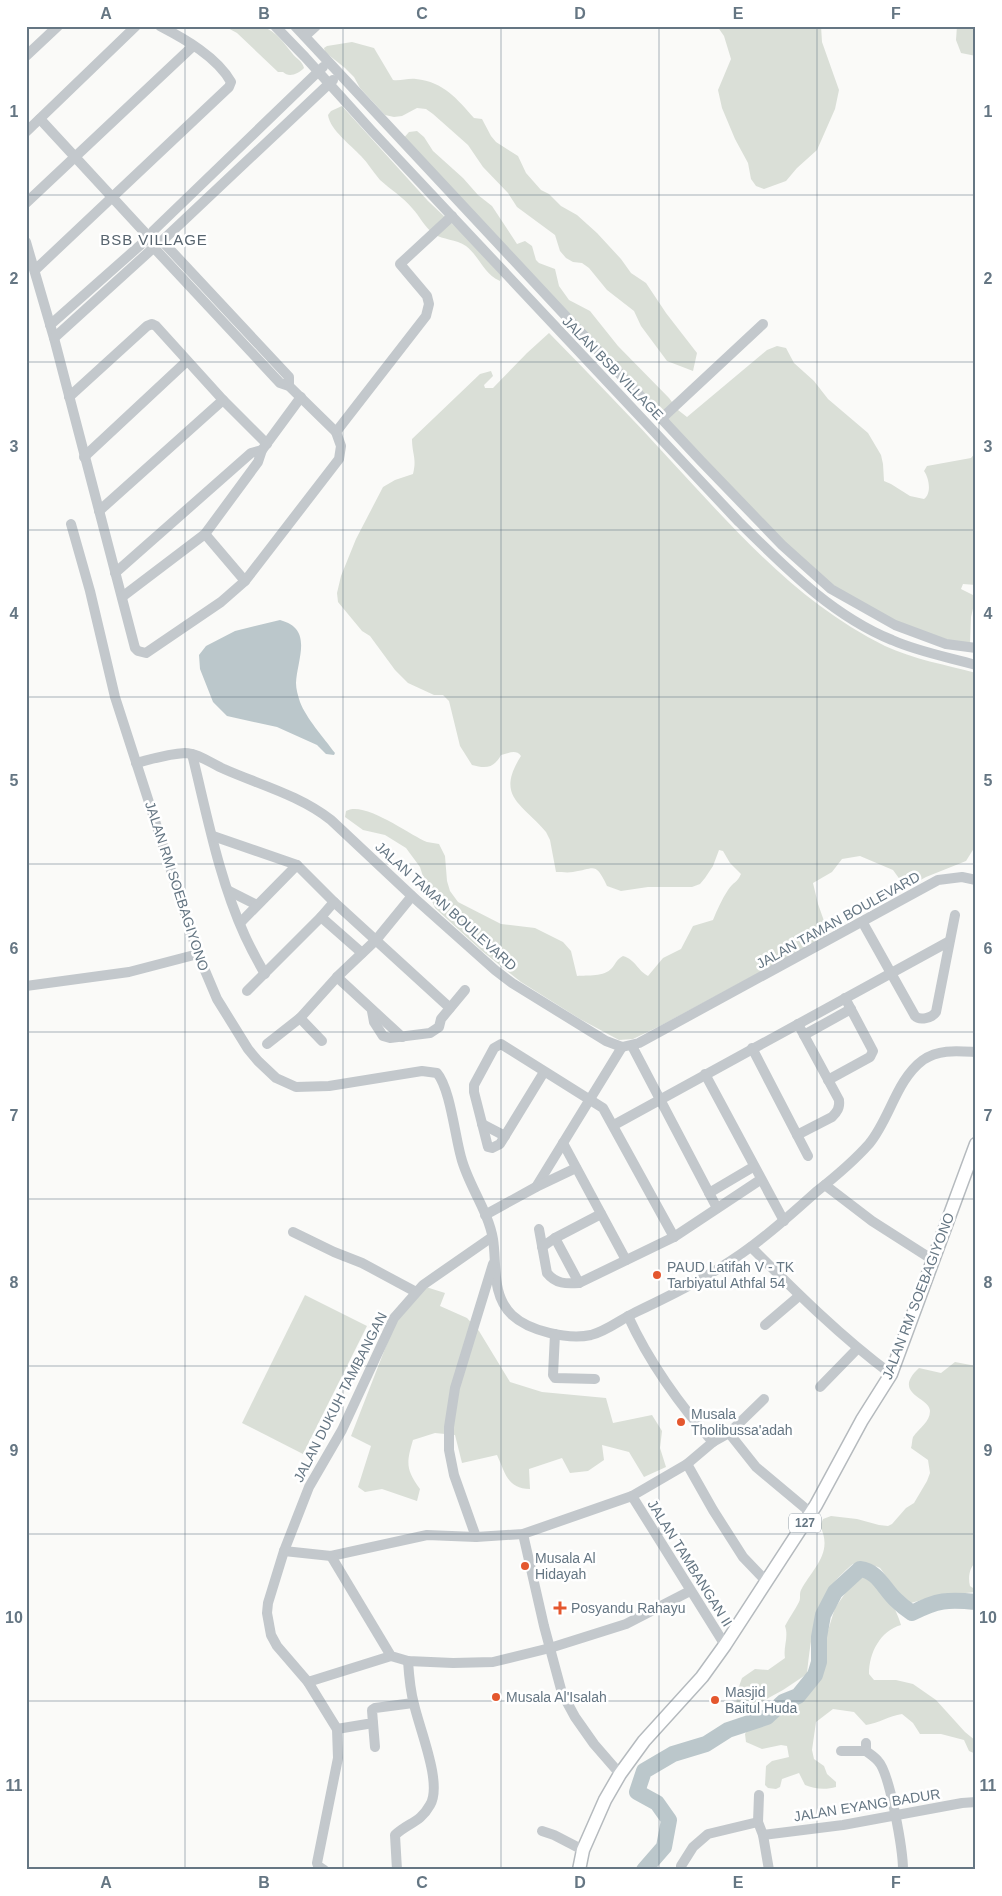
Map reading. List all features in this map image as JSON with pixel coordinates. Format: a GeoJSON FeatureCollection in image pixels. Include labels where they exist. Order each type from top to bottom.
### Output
{"type":"FeatureCollection","features":[{"type":"Feature","properties":{"kind":"main road","name":"JALAN RM SOEBAGIYONO"},"geometry":{"type":"LineString","coordinates":[[579,1870],[583,1850],[605,1800],[620,1774],[644,1741],[702,1677],[725,1645],[811,1513],[862,1420],[891,1374],[959,1184],[976,1144]]}},
{"type":"Feature","properties":{"kind":"street"},"geometry":{"type":"LineString","coordinates":[[26,56],[58,26]]}},
{"type":"Feature","properties":{"kind":"street"},"geometry":{"type":"LineString","coordinates":[[26,132],[136,26]]}},
{"type":"Feature","properties":{"kind":"street"},"geometry":{"type":"LineString","coordinates":[[35,270],[229,87],[231,82],[217,63],[160,26]]}},
{"type":"Feature","properties":{"kind":"street","name":"JALAN BSB VILLAGE"},"geometry":{"type":"LineString","coordinates":[[274,26],[319,71],[739,522],[810,590],[837,609],[890,640],[913,649],[976,665]]}},
{"type":"Feature","properties":{"kind":"street"},"geometry":{"type":"LineString","coordinates":[[295,26],[661,419],[782,546],[831,589],[894,625],[946,644],[976,648]]}},
{"type":"Feature","properties":{"kind":"street"},"geometry":{"type":"LineString","coordinates":[[305,36],[316,26]]}},
{"type":"Feature","properties":{"kind":"street"},"geometry":{"type":"LineString","coordinates":[[26,203],[193,46]]}},
{"type":"Feature","properties":{"kind":"street"},"geometry":{"type":"LineString","coordinates":[[54,338],[327,62]]}},
{"type":"Feature","properties":{"kind":"street"},"geometry":{"type":"LineString","coordinates":[[150,242],[161,248],[163,241],[339,74]]}},
{"type":"Feature","properties":{"kind":"street"},"geometry":{"type":"LineString","coordinates":[[301,88],[312,99]]}},
{"type":"Feature","properties":{"kind":"street"},"geometry":{"type":"LineString","coordinates":[[26,242],[54,338],[135,648],[146,653],[221,602],[245,581],[339,459],[341,446],[336,432],[289,386],[280,383],[150,242],[113,197],[40,118]]}},
{"type":"Feature","properties":{"kind":"street"},"geometry":{"type":"LineString","coordinates":[[336,432],[426,316],[429,304],[427,296],[400,264],[452,216]]}},
{"type":"Feature","properties":{"kind":"street"},"geometry":{"type":"LineString","coordinates":[[50,325],[160,233],[163,241],[289,377],[289,386]]}},
{"type":"Feature","properties":{"kind":"street"},"geometry":{"type":"LineString","coordinates":[[69,397],[147,326],[152,324],[187,360],[264,447]]}},
{"type":"Feature","properties":{"kind":"street"},"geometry":{"type":"LineString","coordinates":[[661,419],[763,324]]}},
{"type":"Feature","properties":{"kind":"street"},"geometry":{"type":"LineString","coordinates":[[84,457],[187,360]]}},
{"type":"Feature","properties":{"kind":"street"},"geometry":{"type":"LineString","coordinates":[[122,596],[205,534],[258,462],[264,447],[301,397]]}},
{"type":"Feature","properties":{"kind":"street"},"geometry":{"type":"LineString","coordinates":[[99,512],[223,400]]}},
{"type":"Feature","properties":{"kind":"street"},"geometry":{"type":"LineString","coordinates":[[115,573],[252,453],[264,447]]}},
{"type":"Feature","properties":{"kind":"street","name":"JALAN RM SOEBAGIYONO"},"geometry":{"type":"LineString","coordinates":[[71,524],[90,591],[114,697],[198,954],[217,999],[248,1049],[267,1070],[286,1083],[296,1087],[311,1088],[422,1071],[437,1073],[445,1088],[464,1168],[485,1215],[492,1237],[499,1291],[504,1304],[512,1315],[546,1332],[570,1336],[591,1334],[612,1326],[713,1272],[752,1247],[853,1162],[878,1133],[906,1078],[922,1061],[948,1051],[976,1052]]}},
{"type":"Feature","properties":{"kind":"street"},"geometry":{"type":"LineString","coordinates":[[205,534],[245,581]]}},
{"type":"Feature","properties":{"kind":"street","name":"JALAN TAMAN BOULEVARD"},"geometry":{"type":"LineString","coordinates":[[136,763],[171,754],[192,754],[223,769],[301,800],[315,808],[331,820],[412,896],[512,983],[606,1041],[627,1046],[863,923],[938,880],[962,877],[976,880]]}},
{"type":"Feature","properties":{"kind":"street"},"geometry":{"type":"LineString","coordinates":[[192,754],[229,891],[240,924],[265,974]]}},
{"type":"Feature","properties":{"kind":"street"},"geometry":{"type":"LineString","coordinates":[[213,836],[297,865],[334,902],[450,1008]]}},
{"type":"Feature","properties":{"kind":"street"},"geometry":{"type":"LineString","coordinates":[[240,924],[297,865]]}},
{"type":"Feature","properties":{"kind":"street"},"geometry":{"type":"LineString","coordinates":[[229,891],[257,905]]}},
{"type":"Feature","properties":{"kind":"street"},"geometry":{"type":"LineString","coordinates":[[267,1044],[300,1018],[337,977],[376,940],[412,896]]}},
{"type":"Feature","properties":{"kind":"street"},"geometry":{"type":"LineString","coordinates":[[247,991],[334,902]]}},
{"type":"Feature","properties":{"kind":"street"},"geometry":{"type":"LineString","coordinates":[[863,923],[918,1018],[934,1015],[954,915]]}},
{"type":"Feature","properties":{"kind":"street"},"geometry":{"type":"LineString","coordinates":[[321,917],[362,953]]}},
{"type":"Feature","properties":{"kind":"street"},"geometry":{"type":"LineString","coordinates":[[614,1125],[948,942]]}},
{"type":"Feature","properties":{"kind":"street"},"geometry":{"type":"LineString","coordinates":[[26,986],[129,972],[198,954]]}},
{"type":"Feature","properties":{"kind":"street"},"geometry":{"type":"LineString","coordinates":[[337,977],[402,1037],[430,1033],[439,1027],[441,1019],[465,990]]}},
{"type":"Feature","properties":{"kind":"street"},"geometry":{"type":"LineString","coordinates":[[828,1080],[872,1054],[872,1048],[845,998]]}},
{"type":"Feature","properties":{"kind":"street"},"geometry":{"type":"LineString","coordinates":[[804,1035],[851,1008]]}},
{"type":"Feature","properties":{"kind":"street"},"geometry":{"type":"LineString","coordinates":[[300,1018],[322,1041]]}},
{"type":"Feature","properties":{"kind":"street"},"geometry":{"type":"LineString","coordinates":[[797,1135],[832,1117],[840,1105],[798,1024]]}},
{"type":"Feature","properties":{"kind":"street"},"geometry":{"type":"LineString","coordinates":[[544,1072],[500,1144],[490,1148],[484,1137],[474,1085],[494,1048],[499,1044],[603,1108],[674,1237]]}},
{"type":"Feature","properties":{"kind":"street"},"geometry":{"type":"LineString","coordinates":[[536,1187],[589,1099],[627,1046],[659,1099],[717,1208]]}},
{"type":"Feature","properties":{"kind":"street"},"geometry":{"type":"LineString","coordinates":[[752,1048],[808,1156]]}},
{"type":"Feature","properties":{"kind":"street"},"geometry":{"type":"LineString","coordinates":[[705,1074],[753,1167],[784,1221]]}},
{"type":"Feature","properties":{"kind":"street"},"geometry":{"type":"LineString","coordinates":[[482,1124],[505,1136]]}},
{"type":"Feature","properties":{"kind":"street"},"geometry":{"type":"LineString","coordinates":[[563,1142],[626,1260]]}},
{"type":"Feature","properties":{"kind":"street"},"geometry":{"type":"LineString","coordinates":[[709,1193],[753,1167]]}},
{"type":"Feature","properties":{"kind":"street"},"geometry":{"type":"LineString","coordinates":[[485,1215],[576,1168]]}},
{"type":"Feature","properties":{"kind":"street"},"geometry":{"type":"LineString","coordinates":[[539,1228],[547,1273],[551,1278],[563,1284],[579,1283],[674,1237],[760,1180]]}},
{"type":"Feature","properties":{"kind":"street"},"geometry":{"type":"LineString","coordinates":[[825,1185],[872,1222],[933,1260]]}},
{"type":"Feature","properties":{"kind":"street"},"geometry":{"type":"LineString","coordinates":[[542,1248],[555,1238],[601,1214]]}},
{"type":"Feature","properties":{"kind":"street"},"geometry":{"type":"LineString","coordinates":[[293,1232],[362,1263],[416,1292]]}},
{"type":"Feature","properties":{"kind":"street","name":"JALAN DUKUH TAMBANGAN"},"geometry":{"type":"LineString","coordinates":[[337,1729],[308,1682],[270,1635],[267,1613],[268,1603],[284,1551],[309,1487],[342,1430],[394,1318],[423,1285],[492,1237]]}},
{"type":"Feature","properties":{"kind":"street"},"geometry":{"type":"LineString","coordinates":[[555,1238],[579,1283]]}},
{"type":"Feature","properties":{"kind":"street"},"geometry":{"type":"LineString","coordinates":[[752,1247],[800,1296],[857,1349],[891,1374]]}},
{"type":"Feature","properties":{"kind":"street"},"geometry":{"type":"LineString","coordinates":[[476,1538],[454,1475],[449,1450],[449,1427],[455,1388],[495,1256]]}},
{"type":"Feature","properties":{"kind":"street"},"geometry":{"type":"LineString","coordinates":[[765,1325],[800,1296]]}},
{"type":"Feature","properties":{"kind":"street"},"geometry":{"type":"LineString","coordinates":[[628,1316],[636,1333],[687,1414],[713,1442]]}},
{"type":"Feature","properties":{"kind":"street"},"geometry":{"type":"LineString","coordinates":[[555,1334],[553,1375],[555,1378],[595,1379]]}},
{"type":"Feature","properties":{"kind":"street"},"geometry":{"type":"LineString","coordinates":[[820,1388],[857,1349]]}},
{"type":"Feature","properties":{"kind":"street"},"geometry":{"type":"LineString","coordinates":[[284,1551],[331,1556],[427,1535],[476,1538],[523,1534],[632,1496],[687,1464],[713,1442],[728,1433],[764,1399]]}},
{"type":"Feature","properties":{"kind":"street"},"geometry":{"type":"LineString","coordinates":[[728,1433],[756,1466],[811,1513]]}},
{"type":"Feature","properties":{"kind":"street"},"geometry":{"type":"LineString","coordinates":[[687,1464],[743,1557],[766,1581]]}},
{"type":"Feature","properties":{"kind":"street","name":"JALAN TAMBANGAN II"},"geometry":{"type":"LineString","coordinates":[[632,1496],[725,1645]]}},
{"type":"Feature","properties":{"kind":"street"},"geometry":{"type":"LineString","coordinates":[[523,1534],[562,1693],[594,1744],[620,1774]]}},
{"type":"Feature","properties":{"kind":"street"},"geometry":{"type":"LineString","coordinates":[[331,1556],[391,1656]]}},
{"type":"Feature","properties":{"kind":"street"},"geometry":{"type":"LineString","coordinates":[[308,1682],[391,1656],[408,1661],[493,1662],[550,1648],[626,1624],[690,1591]]}},
{"type":"Feature","properties":{"kind":"street"},"geometry":{"type":"LineString","coordinates":[[396,1870],[395,1835],[422,1817],[432,1804],[434,1792],[432,1771],[413,1702],[408,1661]]}},
{"type":"Feature","properties":{"kind":"street"},"geometry":{"type":"LineString","coordinates":[[375,1746],[372,1710],[413,1702]]}},
{"type":"Feature","properties":{"kind":"street"},"geometry":{"type":"LineString","coordinates":[[324,1870],[317,1863],[338,1758],[337,1729],[373,1723]]}},
{"type":"Feature","properties":{"kind":"street"},"geometry":{"type":"LineString","coordinates":[[841,1751],[866,1747],[879,1761],[886,1775],[895,1816],[903,1870]]}},
{"type":"Feature","properties":{"kind":"street"},"geometry":{"type":"LineString","coordinates":[[759,1795],[758,1822],[763,1835],[769,1870]]}},
{"type":"Feature","properties":{"kind":"street","name":"JALAN EYANG BADUR"},"geometry":{"type":"LineString","coordinates":[[763,1835],[843,1825],[976,1802]]}},
{"type":"Feature","properties":{"kind":"street"},"geometry":{"type":"LineString","coordinates":[[681,1870],[681,1866],[693,1847],[708,1834],[758,1822]]}},
{"type":"Feature","properties":{"kind":"street"},"geometry":{"type":"LineString","coordinates":[[542,1831],[583,1850]]}},
{"type":"Feature","properties":{"kind":"shaded area"},"geometry":{"type":"Polygon","coordinates":[[[224,26],[256,26],[270,30],[284,42],[304,68],[291,75],[278,72],[237,33],[224,26]]]}},
{"type":"Feature","properties":{"kind":"shaded area"},"geometry":{"type":"Polygon","coordinates":[[[717,26],[821,26],[822,42],[839,90],[835,109],[817,150],[786,181],[764,189],[756,186],[751,179],[748,163],[722,108],[718,90],[731,59],[724,36],[717,26]]]}},
{"type":"Feature","properties":{"kind":"shaded area"},"geometry":{"type":"Polygon","coordinates":[[[957,26],[976,26],[976,56],[961,53],[956,40],[957,26]]]}},
{"type":"Feature","properties":{"kind":"shaded area"},"geometry":{"type":"Polygon","coordinates":[[[352,42],[374,48],[393,80],[416,79],[434,84],[449,92],[474,118],[482,119],[496,142],[518,156],[526,173],[541,190],[549,194],[561,206],[577,215],[597,233],[631,273],[646,283],[666,313],[697,353],[693,371],[667,361],[641,326],[634,311],[607,290],[589,268],[582,263],[573,262],[566,258],[560,251],[555,235],[517,207],[508,193],[483,167],[468,145],[433,114],[426,109],[417,108],[402,116],[385,115],[360,88],[354,77],[325,52],[324,48],[327,46],[352,42]]]}},
{"type":"Feature","properties":{"kind":"shaded area"},"geometry":{"type":"Polygon","coordinates":[[[342,106],[428,201],[464,235],[501,275],[500,281],[490,274],[466,246],[438,236],[431,231],[401,197],[380,180],[364,159],[337,132],[330,121],[328,115],[331,111],[342,106]]]}},
{"type":"Feature","properties":{"kind":"shaded area"},"geometry":{"type":"Polygon","coordinates":[[[417,131],[424,137],[433,151],[463,178],[478,195],[492,206],[517,244],[525,241],[532,246],[536,260],[539,263],[555,269],[559,286],[569,300],[590,311],[618,346],[669,398],[678,410],[687,417],[767,350],[777,346],[786,348],[794,363],[814,381],[828,399],[868,433],[881,455],[884,481],[910,496],[924,499],[927,496],[929,485],[924,471],[927,466],[971,458],[976,452],[976,585],[963,584],[961,589],[973,595],[975,600],[971,617],[970,645],[919,633],[832,587],[783,544],[402,140],[409,132],[417,131]]]}},
{"type":"Feature","properties":{"kind":"shaded area"},"geometry":{"type":"Polygon","coordinates":[[[549,333],[627,413],[720,514],[797,588],[854,629],[885,646],[918,658],[976,673],[976,845],[966,861],[926,877],[906,888],[893,870],[860,856],[842,859],[832,872],[813,883],[829,935],[633,1039],[619,1040],[580,1019],[521,982],[482,951],[435,908],[420,867],[406,848],[385,835],[363,830],[345,817],[346,811],[354,809],[364,810],[387,820],[427,842],[439,844],[445,856],[447,881],[450,891],[458,902],[501,924],[535,928],[563,942],[571,951],[577,976],[605,973],[623,956],[631,960],[648,976],[663,958],[681,949],[693,926],[713,920],[726,893],[741,874],[730,863],[723,851],[719,850],[713,866],[705,878],[700,884],[692,887],[648,887],[621,891],[607,886],[600,873],[594,869],[556,872],[550,840],[546,832],[515,799],[511,790],[514,770],[521,756],[515,752],[501,755],[495,763],[489,766],[472,765],[460,746],[449,701],[443,695],[434,695],[408,683],[395,670],[370,636],[362,631],[338,602],[337,593],[341,576],[356,539],[383,487],[395,480],[413,474],[412,439],[480,374],[491,371],[493,376],[484,385],[485,388],[493,388],[549,333]]]}},
{"type":"Feature","properties":{"kind":"shaded area"},"geometry":{"type":"Polygon","coordinates":[[[280,620],[290,624],[297,630],[301,646],[296,683],[299,697],[306,715],[335,753],[334,755],[326,754],[317,745],[277,727],[227,716],[213,702],[200,669],[199,655],[206,646],[235,631],[280,620]]]}},
{"type":"Feature","properties":{"kind":"shaded area"},"geometry":{"type":"Polygon","coordinates":[[[426,1287],[445,1293],[440,1306],[467,1318],[479,1331],[510,1382],[542,1392],[606,1398],[613,1423],[652,1415],[662,1431],[660,1448],[666,1467],[644,1477],[629,1452],[602,1445],[604,1460],[588,1471],[570,1473],[562,1458],[529,1469],[530,1489],[522,1488],[516,1486],[508,1478],[497,1455],[462,1463],[455,1435],[435,1433],[413,1440],[408,1461],[412,1477],[420,1489],[417,1501],[382,1489],[365,1492],[358,1487],[371,1446],[351,1436],[397,1318],[426,1287]]]}},
{"type":"Feature","properties":{"kind":"shaded area"},"geometry":{"type":"Polygon","coordinates":[[[305,1295],[367,1326],[303,1454],[242,1423],[305,1295]]]}},
{"type":"Feature","properties":{"kind":"shaded area"},"geometry":{"type":"Polygon","coordinates":[[[955,1362],[976,1366],[976,1562],[970,1570],[969,1580],[970,1586],[976,1592],[935,1596],[911,1603],[903,1599],[880,1568],[867,1564],[853,1564],[834,1582],[821,1606],[810,1646],[807,1674],[783,1690],[739,1714],[736,1711],[737,1692],[742,1678],[755,1669],[768,1670],[785,1658],[785,1626],[799,1602],[801,1590],[816,1568],[823,1553],[824,1536],[820,1526],[823,1519],[831,1516],[857,1519],[888,1526],[906,1508],[914,1503],[930,1473],[928,1460],[911,1448],[912,1440],[926,1422],[930,1411],[928,1406],[910,1389],[911,1377],[919,1368],[941,1373],[955,1362]]]}},
{"type":"Feature","properties":{"kind":"shaded area"},"geometry":{"type":"Polygon","coordinates":[[[864,1574],[870,1576],[882,1587],[896,1611],[901,1625],[887,1632],[877,1644],[871,1658],[869,1674],[874,1680],[896,1680],[913,1684],[936,1700],[965,1732],[976,1741],[976,1754],[969,1751],[964,1740],[941,1734],[920,1734],[913,1723],[902,1714],[866,1725],[854,1712],[833,1709],[816,1722],[812,1750],[814,1759],[824,1766],[827,1774],[836,1782],[836,1787],[824,1789],[805,1785],[799,1773],[782,1779],[780,1787],[776,1789],[768,1788],[765,1785],[766,1766],[772,1761],[789,1757],[787,1746],[781,1745],[762,1749],[746,1742],[745,1734],[750,1726],[782,1709],[812,1688],[823,1663],[826,1637],[835,1608],[853,1582],[864,1574]]]}},
{"type":"Feature","properties":{"kind":"waterway"},"geometry":{"type":"LineString","coordinates":[[644,1870],[664,1847],[669,1820],[657,1803],[637,1792],[644,1771],[673,1754],[706,1744],[728,1730],[767,1717],[783,1702],[798,1696],[815,1675],[819,1662],[819,1637],[823,1615],[835,1592],[860,1569],[872,1573],[896,1600],[912,1613],[936,1603],[976,1602]]}},
{"type":"Feature","properties":{"kind":"place","name":"PAUD Latifah V - TK Tarbiyatul Athfal 54"},"geometry":{"type":"Point","coordinates":[657,1275]}},
{"type":"Feature","properties":{"kind":"place","name":"Musala Tholibussa'adah"},"geometry":{"type":"Point","coordinates":[681,1422]}},
{"type":"Feature","properties":{"kind":"place","name":"Musala Al Hidayah"},"geometry":{"type":"Point","coordinates":[525,1566]}},
{"type":"Feature","properties":{"kind":"place","name":"Posyandu Rahayu"},"geometry":{"type":"Point","coordinates":[560,1608]}},
{"type":"Feature","properties":{"kind":"place","name":"Musala Al'Isalah"},"geometry":{"type":"Point","coordinates":[496,1697]}},
{"type":"Feature","properties":{"kind":"place","name":"Masjid Baitul Huda"},"geometry":{"type":"Point","coordinates":[715,1700]}},
{"type":"Feature","properties":{"kind":"district","name":"BSB VILLAGE"},"geometry":{"type":"Point","coordinates":[154,240]}}]}
